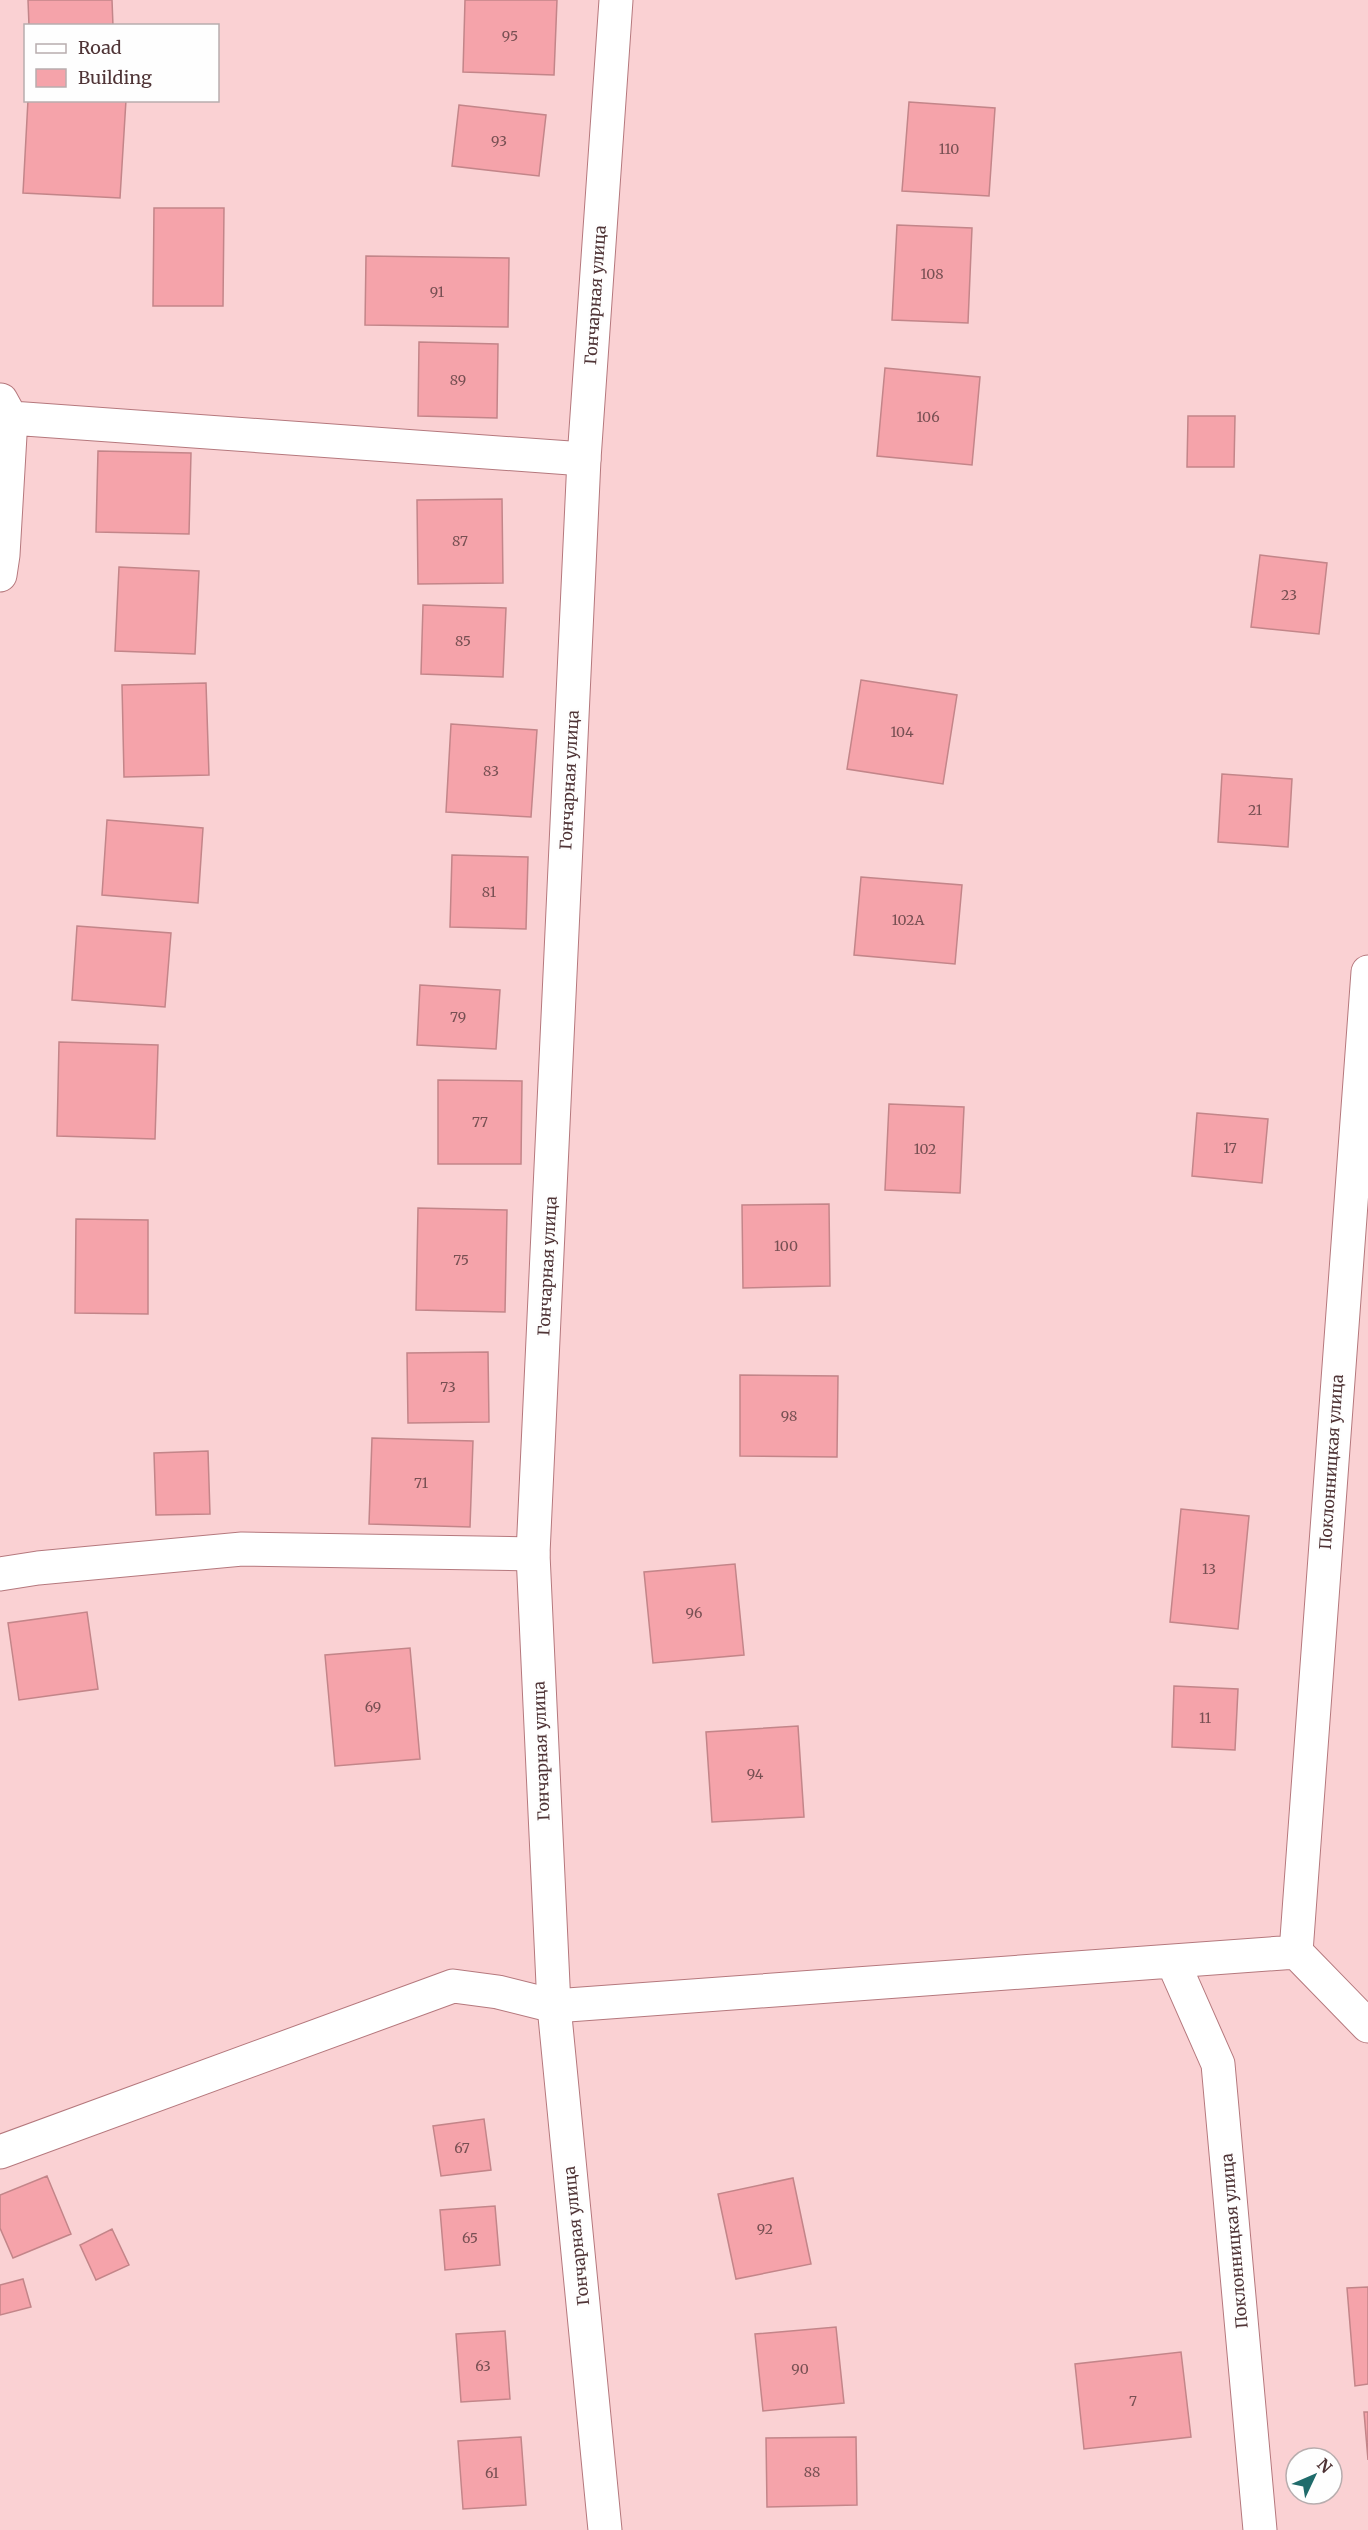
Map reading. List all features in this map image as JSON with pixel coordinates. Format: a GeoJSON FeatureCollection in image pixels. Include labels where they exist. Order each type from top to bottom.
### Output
{"type":"FeatureCollection","features":[{"type":"Feature","properties":{"kind":"street","name":"Гончарная улица"},"geometry":{"type":"LineString","coordinates":[[605,2530],[554,2006],[533,1554],[584,459],[616,0]]}},
{"type":"Feature","properties":{"kind":"street"},"geometry":{"type":"LineString","coordinates":[[0,575],[3,555],[6,408],[584,459]]}},
{"type":"Feature","properties":{"kind":"street","name":"Поклонницкая улица"},"geometry":{"type":"LineString","coordinates":[[1296,1952],[1368,972]]}},
{"type":"Feature","properties":{"kind":"street"},"geometry":{"type":"LineString","coordinates":[[0,1574],[38,1568],[242,1549],[533,1554]]}},
{"type":"Feature","properties":{"kind":"street"},"geometry":{"type":"LineString","coordinates":[[0,2152],[453,1986],[498,1992],[554,2006],[1296,1952],[1368,2026]]}},
{"type":"Feature","properties":{"kind":"street","name":"Поклонницкая улица"},"geometry":{"type":"LineString","coordinates":[[1173,1962],[1218,2064],[1260,2530]]}},
{"type":"Feature","properties":{"kind":"building"},"geometry":{"type":"Polygon","coordinates":[[[28,0],[112,0],[113,24],[29,24],[28,0]]]}},
{"type":"Feature","properties":{"kind":"building"},"geometry":{"type":"Polygon","coordinates":[[[465,0],[557,0],[554,75],[463,72],[465,0]]]}},
{"type":"Feature","properties":{"kind":"building"},"geometry":{"type":"Polygon","coordinates":[[[28,102],[126,102],[120,198],[23,193],[28,102]]]}},
{"type":"Feature","properties":{"kind":"building"},"geometry":{"type":"Polygon","coordinates":[[[909,102],[995,108],[989,196],[902,191],[909,102]]]}},
{"type":"Feature","properties":{"kind":"building"},"geometry":{"type":"Polygon","coordinates":[[[459,105],[546,115],[539,176],[452,166],[459,105]]]}},
{"type":"Feature","properties":{"kind":"building"},"geometry":{"type":"Polygon","coordinates":[[[154,208],[224,208],[223,306],[153,306],[154,208]]]}},
{"type":"Feature","properties":{"kind":"building"},"geometry":{"type":"Polygon","coordinates":[[[897,225],[972,228],[968,323],[892,320],[897,225]]]}},
{"type":"Feature","properties":{"kind":"building"},"geometry":{"type":"Polygon","coordinates":[[[366,256],[509,258],[508,327],[365,325],[366,256]]]}},
{"type":"Feature","properties":{"kind":"building"},"geometry":{"type":"Polygon","coordinates":[[[419,342],[498,344],[497,418],[418,416],[419,342]]]}},
{"type":"Feature","properties":{"kind":"building"},"geometry":{"type":"Polygon","coordinates":[[[885,368],[980,377],[972,465],[877,456],[885,368]]]}},
{"type":"Feature","properties":{"kind":"building"},"geometry":{"type":"Polygon","coordinates":[[[1188,416],[1235,416],[1234,467],[1187,467],[1188,416]]]}},
{"type":"Feature","properties":{"kind":"building"},"geometry":{"type":"Polygon","coordinates":[[[98,451],[191,453],[189,534],[96,532],[98,451]]]}},
{"type":"Feature","properties":{"kind":"building"},"geometry":{"type":"Polygon","coordinates":[[[502,499],[503,583],[418,584],[417,500],[502,499]]]}},
{"type":"Feature","properties":{"kind":"building"},"geometry":{"type":"Polygon","coordinates":[[[1260,555],[1327,563],[1319,634],[1251,627],[1260,555]]]}},
{"type":"Feature","properties":{"kind":"building"},"geometry":{"type":"Polygon","coordinates":[[[119,567],[199,571],[195,654],[115,651],[119,567]]]}},
{"type":"Feature","properties":{"kind":"building"},"geometry":{"type":"Polygon","coordinates":[[[423,605],[506,608],[503,677],[421,674],[423,605]]]}},
{"type":"Feature","properties":{"kind":"building"},"geometry":{"type":"Polygon","coordinates":[[[861,680],[957,695],[943,784],[847,769],[861,680]]]}},
{"type":"Feature","properties":{"kind":"building"},"geometry":{"type":"Polygon","coordinates":[[[206,683],[209,775],[124,777],[122,685],[206,683]]]}},
{"type":"Feature","properties":{"kind":"building"},"geometry":{"type":"Polygon","coordinates":[[[451,724],[537,730],[531,817],[446,812],[451,724]]]}},
{"type":"Feature","properties":{"kind":"building"},"geometry":{"type":"Polygon","coordinates":[[[1222,774],[1292,779],[1288,847],[1218,842],[1222,774]]]}},
{"type":"Feature","properties":{"kind":"building"},"geometry":{"type":"Polygon","coordinates":[[[107,820],[203,828],[198,903],[102,895],[107,820]]]}},
{"type":"Feature","properties":{"kind":"building"},"geometry":{"type":"Polygon","coordinates":[[[452,855],[528,857],[526,929],[450,927],[452,855]]]}},
{"type":"Feature","properties":{"kind":"building"},"geometry":{"type":"Polygon","coordinates":[[[861,877],[962,885],[955,964],[854,955],[861,877]]]}},
{"type":"Feature","properties":{"kind":"building"},"geometry":{"type":"Polygon","coordinates":[[[77,926],[171,933],[165,1007],[72,1000],[77,926]]]}},
{"type":"Feature","properties":{"kind":"building"},"geometry":{"type":"Polygon","coordinates":[[[420,985],[500,990],[496,1049],[417,1045],[420,985]]]}},
{"type":"Feature","properties":{"kind":"building"},"geometry":{"type":"Polygon","coordinates":[[[59,1042],[158,1045],[155,1139],[57,1136],[59,1042]]]}},
{"type":"Feature","properties":{"kind":"building"},"geometry":{"type":"Polygon","coordinates":[[[438,1080],[522,1081],[521,1164],[438,1164],[438,1080]]]}},
{"type":"Feature","properties":{"kind":"building"},"geometry":{"type":"Polygon","coordinates":[[[889,1104],[964,1107],[960,1193],[885,1190],[889,1104]]]}},
{"type":"Feature","properties":{"kind":"building"},"geometry":{"type":"Polygon","coordinates":[[[1197,1113],[1268,1119],[1262,1183],[1192,1176],[1197,1113]]]}},
{"type":"Feature","properties":{"kind":"building"},"geometry":{"type":"Polygon","coordinates":[[[829,1204],[830,1286],[743,1288],[742,1205],[829,1204]]]}},
{"type":"Feature","properties":{"kind":"building"},"geometry":{"type":"Polygon","coordinates":[[[418,1208],[507,1210],[505,1312],[416,1310],[418,1208]]]}},
{"type":"Feature","properties":{"kind":"building"},"geometry":{"type":"Polygon","coordinates":[[[76,1219],[148,1220],[148,1314],[75,1313],[76,1219]]]}},
{"type":"Feature","properties":{"kind":"building"},"geometry":{"type":"Polygon","coordinates":[[[488,1352],[489,1422],[408,1423],[407,1353],[488,1352]]]}},
{"type":"Feature","properties":{"kind":"building"},"geometry":{"type":"Polygon","coordinates":[[[740,1375],[838,1376],[837,1457],[740,1456],[740,1375]]]}},
{"type":"Feature","properties":{"kind":"building"},"geometry":{"type":"Polygon","coordinates":[[[372,1438],[473,1441],[470,1527],[369,1524],[372,1438]]]}},
{"type":"Feature","properties":{"kind":"building"},"geometry":{"type":"Polygon","coordinates":[[[208,1451],[210,1514],[156,1515],[154,1453],[208,1451]]]}},
{"type":"Feature","properties":{"kind":"building"},"geometry":{"type":"Polygon","coordinates":[[[1181,1509],[1249,1516],[1238,1629],[1170,1622],[1181,1509]]]}},
{"type":"Feature","properties":{"kind":"building"},"geometry":{"type":"Polygon","coordinates":[[[735,1564],[744,1655],[653,1663],[644,1572],[735,1564]]]}},
{"type":"Feature","properties":{"kind":"building"},"geometry":{"type":"Polygon","coordinates":[[[87,1612],[98,1689],[19,1700],[8,1623],[87,1612]]]}},
{"type":"Feature","properties":{"kind":"building"},"geometry":{"type":"Polygon","coordinates":[[[410,1648],[420,1759],[335,1766],[325,1655],[410,1648]]]}},
{"type":"Feature","properties":{"kind":"building"},"geometry":{"type":"Polygon","coordinates":[[[1174,1686],[1238,1689],[1235,1750],[1172,1747],[1174,1686]]]}},
{"type":"Feature","properties":{"kind":"building"},"geometry":{"type":"Polygon","coordinates":[[[798,1726],[804,1817],[712,1822],[706,1732],[798,1726]]]}},
{"type":"Feature","properties":{"kind":"building"},"geometry":{"type":"Polygon","coordinates":[[[484,2119],[491,2170],[441,2176],[433,2126],[484,2119]]]}},
{"type":"Feature","properties":{"kind":"building"},"geometry":{"type":"Polygon","coordinates":[[[47,2176],[71,2234],[13,2258],[0,2228],[0,2195],[47,2176]]]}},
{"type":"Feature","properties":{"kind":"building"},"geometry":{"type":"Polygon","coordinates":[[[793,2178],[811,2264],[736,2279],[718,2194],[793,2178]]]}},
{"type":"Feature","properties":{"kind":"building"},"geometry":{"type":"Polygon","coordinates":[[[495,2206],[500,2265],[445,2270],[440,2210],[495,2206]]]}},
{"type":"Feature","properties":{"kind":"building"},"geometry":{"type":"Polygon","coordinates":[[[112,2229],[129,2265],[96,2280],[80,2245],[112,2229]]]}},
{"type":"Feature","properties":{"kind":"building"},"geometry":{"type":"Polygon","coordinates":[[[23,2279],[31,2307],[0,2315],[0,2285],[23,2279]]]}},
{"type":"Feature","properties":{"kind":"building"},"geometry":{"type":"Polygon","coordinates":[[[1368,2287],[1368,2384],[1355,2386],[1347,2288],[1368,2287]]]}},
{"type":"Feature","properties":{"kind":"building"},"geometry":{"type":"Polygon","coordinates":[[[836,2327],[844,2403],[763,2411],[755,2334],[836,2327]]]}},
{"type":"Feature","properties":{"kind":"building"},"geometry":{"type":"Polygon","coordinates":[[[505,2331],[510,2399],[461,2402],[456,2334],[505,2331]]]}},
{"type":"Feature","properties":{"kind":"building"},"geometry":{"type":"Polygon","coordinates":[[[1181,2352],[1191,2437],[1084,2449],[1075,2364],[1181,2352]]]}},
{"type":"Feature","properties":{"kind":"building"},"geometry":{"type":"Polygon","coordinates":[[[1364,2412],[1368,2412],[1368,2460],[1364,2412]]]}},
{"type":"Feature","properties":{"kind":"building"},"geometry":{"type":"Polygon","coordinates":[[[521,2437],[526,2505],[463,2509],[458,2441],[521,2437]]]}},
{"type":"Feature","properties":{"kind":"building"},"geometry":{"type":"Polygon","coordinates":[[[856,2437],[857,2505],[767,2507],[766,2438],[856,2437]]]}}]}
